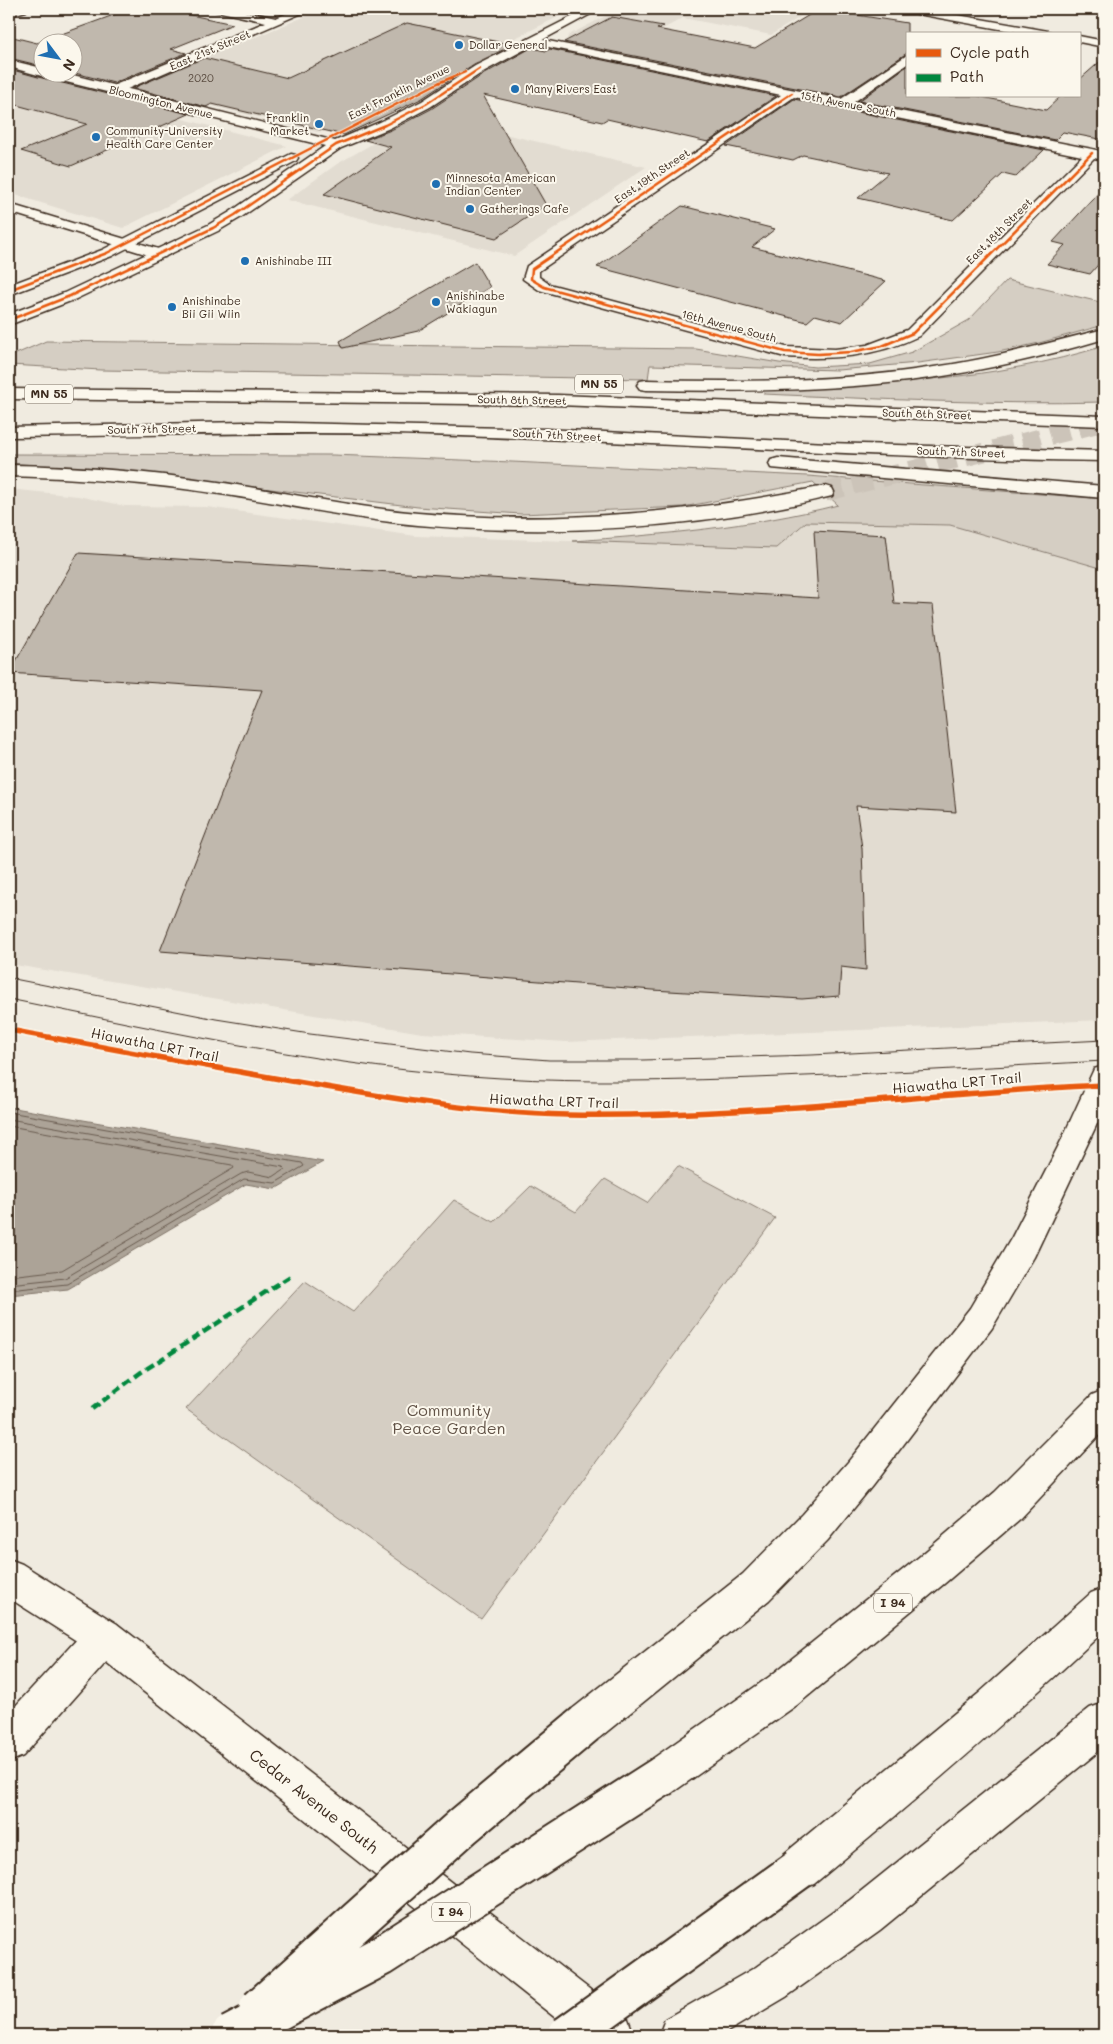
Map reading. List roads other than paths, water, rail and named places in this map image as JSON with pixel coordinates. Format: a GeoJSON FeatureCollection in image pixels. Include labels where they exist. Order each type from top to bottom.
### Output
{"type":"FeatureCollection","features":[{"type":"Feature","properties":{"kind":"main road"},"geometry":{"type":"LineString","coordinates":[[9,13],[22,9]]}},
{"type":"Feature","properties":{"kind":"main road"},"geometry":{"type":"LineString","coordinates":[[220,9],[277,21]]}},
{"type":"Feature","properties":{"kind":"main road","name":"East 21st Street"},"geometry":{"type":"LineString","coordinates":[[114,90],[306,9]]}},
{"type":"Feature","properties":{"kind":"main road","name":"East Franklin Avenue"},"geometry":{"type":"LineString","coordinates":[[9,290],[83,263],[329,143],[385,125],[418,108],[479,69],[595,9]]}},
{"type":"Feature","properties":{"kind":"main road"},"geometry":{"type":"LineString","coordinates":[[907,9],[1037,32]]}},
{"type":"Feature","properties":{"kind":"main road"},"geometry":{"type":"LineString","coordinates":[[948,29],[976,9]]}},
{"type":"Feature","properties":{"kind":"main road"},"geometry":{"type":"LineString","coordinates":[[1080,39],[1104,44]]}},
{"type":"Feature","properties":{"kind":"main road","name":"15th Avenue South"},"geometry":{"type":"LineString","coordinates":[[533,41],[1098,155]]}},
{"type":"Feature","properties":{"kind":"main road"},"geometry":{"type":"LineString","coordinates":[[844,104],[906,59]]}},
{"type":"Feature","properties":{"kind":"main road","name":"Bloomington Avenue"},"geometry":{"type":"LineString","coordinates":[[9,63],[32,69]]}},
{"type":"Feature","properties":{"kind":"main road","name":"Bloomington Avenue"},"geometry":{"type":"LineString","coordinates":[[82,82],[329,143]]}},
{"type":"Feature","properties":{"kind":"main road","name":"East 19th Street"},"geometry":{"type":"LineString","coordinates":[[530,279],[532,269],[792,93]]}},
{"type":"Feature","properties":{"kind":"main road","name":"East Franklin Avenue"},"geometry":{"type":"LineString","coordinates":[[9,320],[70,296],[160,254],[235,215],[329,143]]}},
{"type":"Feature","properties":{"kind":"main road","name":"East 18th Street"},"geometry":{"type":"LineString","coordinates":[[922,324],[1098,155]]}},
{"type":"Feature","properties":{"kind":"main road"},"geometry":{"type":"LineString","coordinates":[[9,208],[160,254]]}},
{"type":"Feature","properties":{"kind":"main road","name":"16th Avenue South"},"geometry":{"type":"LineString","coordinates":[[530,279],[544,287],[785,352],[838,354],[872,349],[895,343],[922,324]]}},
{"type":"Feature","properties":{"kind":"main road","name":"MN 55"},"geometry":{"type":"LineString","coordinates":[[629,385],[778,385],[909,376],[1018,357],[1104,334]]}},
{"type":"Feature","properties":{"kind":"main road","name":"MN 55"},"geometry":{"type":"LineString","coordinates":[[9,394],[89,394],[494,383]]}},
{"type":"Feature","properties":{"kind":"main road","name":"South 8th Street"},"geometry":{"type":"LineString","coordinates":[[89,394],[558,400],[1104,421]]}},
{"type":"Feature","properties":{"kind":"main road"},"geometry":{"type":"LineString","coordinates":[[988,417],[1104,416]]}},
{"type":"Feature","properties":{"kind":"main road","name":"South 7th Street"},"geometry":{"type":"LineString","coordinates":[[9,432],[245,427],[393,429],[544,434],[828,448],[1104,456]]}},
{"type":"Feature","properties":{"kind":"main road"},"geometry":{"type":"LineString","coordinates":[[393,429],[1104,492]]}},
{"type":"Feature","properties":{"kind":"main road"},"geometry":{"type":"LineString","coordinates":[[9,470],[163,481],[382,514],[468,522],[544,523],[651,518],[732,509],[825,492]]}},
{"type":"Feature","properties":{"kind":"main road"},"geometry":{"type":"LineString","coordinates":[[230,2035],[463,1826],[585,1724],[756,1587],[815,1527],[860,1474],[981,1318],[1023,1248],[1076,1142],[1104,1077]]}},
{"type":"Feature","properties":{"kind":"main road","name":"I 94"},"geometry":{"type":"LineString","coordinates":[[230,2035],[381,1956],[662,1776],[782,1691],[932,1570],[1008,1505],[1104,1406]]}},
{"type":"Feature","properties":{"kind":"main road","name":"Cedar Avenue South"},"geometry":{"type":"LineString","coordinates":[[9,1577],[104,1637],[612,2035]]}},
{"type":"Feature","properties":{"kind":"main road"},"geometry":{"type":"LineString","coordinates":[[568,2035],[799,1869],[1031,1675],[1104,1606]]}},
{"type":"Feature","properties":{"kind":"main road"},"geometry":{"type":"LineString","coordinates":[[9,1742],[104,1637]]}},
{"type":"Feature","properties":{"kind":"main road"},"geometry":{"type":"LineString","coordinates":[[681,2035],[770,1982],[865,1915],[1104,1722]]}},
{"type":"Feature","properties":{"kind":"water"},"geometry":{"type":"Polygon","coordinates":[[[9,1107],[323,1162],[275,1189],[246,1184],[68,1289],[9,1295],[9,1107]]]}},
{"type":"Feature","properties":{"kind":"tunnel"},"geometry":{"type":"LineString","coordinates":[[825,492],[1104,422]]}},
{"type":"Feature","properties":{"kind":"tram line"},"geometry":{"type":"LineString","coordinates":[[9,978],[216,1019],[310,1034],[470,1054],[549,1060],[642,1060],[812,1055],[1104,1040]]}},
{"type":"Feature","properties":{"kind":"tram line"},"geometry":{"type":"LineString","coordinates":[[9,999],[253,1048],[315,1058],[439,1073],[533,1080],[692,1080],[1104,1061]]}},
{"type":"Feature","properties":{"kind":"place","name":"Dollar General"},"geometry":{"type":"Point","coordinates":[459,45]}},
{"type":"Feature","properties":{"kind":"place","name":"Many Rivers East"},"geometry":{"type":"Point","coordinates":[515,89]}},
{"type":"Feature","properties":{"kind":"place","name":"Franklin Market"},"geometry":{"type":"Point","coordinates":[319,124]}},
{"type":"Feature","properties":{"kind":"place","name":"Community-University Health Care Center"},"geometry":{"type":"Point","coordinates":[96,137]}},
{"type":"Feature","properties":{"kind":"place","name":"Minnesota American Indian Center"},"geometry":{"type":"Point","coordinates":[436,184]}},
{"type":"Feature","properties":{"kind":"place","name":"Gatherings Cafe"},"geometry":{"type":"Point","coordinates":[470,209]}},
{"type":"Feature","properties":{"kind":"place","name":"Anishinabe III"},"geometry":{"type":"Point","coordinates":[245,261]}},
{"type":"Feature","properties":{"kind":"place","name":"Anishinabe Wakiagun"},"geometry":{"type":"Point","coordinates":[436,302]}},
{"type":"Feature","properties":{"kind":"place","name":"Anishinabe Bii Gii Wiin"},"geometry":{"type":"Point","coordinates":[172,307]}},
{"type":"Feature","properties":{"kind":"park label","name":"Community Peace Garden"},"geometry":{"type":"Point","coordinates":[449,1419]}}]}
